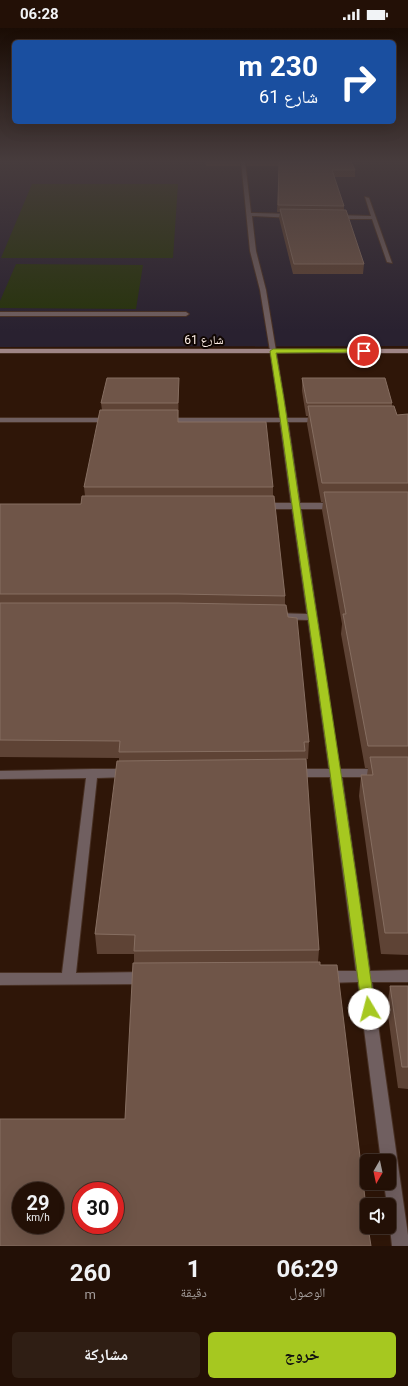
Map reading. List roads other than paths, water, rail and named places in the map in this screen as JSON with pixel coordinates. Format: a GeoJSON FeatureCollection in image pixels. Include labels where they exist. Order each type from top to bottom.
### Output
{"type":"FeatureCollection","features":[{"type":"Feature","properties":{"kind":"street"},"geometry":{"type":"LineString","coordinates":[[249,218],[253,251],[263,290],[284,420],[365,977],[401,1246]]}},
{"type":"Feature","properties":{"kind":"street"},"geometry":{"type":"LineString","coordinates":[[366,218],[374,218],[390,262]]}},
{"type":"Feature","properties":{"kind":"street"},"geometry":{"type":"LineString","coordinates":[[0,314],[186,314]]}},
{"type":"Feature","properties":{"kind":"street","name":"شارع 61"},"geometry":{"type":"LineString","coordinates":[[0,351],[408,351]]}},
{"type":"Feature","properties":{"kind":"street"},"geometry":{"type":"LineString","coordinates":[[0,420],[119,420]]}},
{"type":"Feature","properties":{"kind":"street"},"geometry":{"type":"LineString","coordinates":[[158,420],[331,420]]}},
{"type":"Feature","properties":{"kind":"street"},"geometry":{"type":"LineString","coordinates":[[256,506],[348,506]]}},
{"type":"Feature","properties":{"kind":"street"},"geometry":{"type":"LineString","coordinates":[[265,616],[312,617]]}},
{"type":"Feature","properties":{"kind":"street"},"geometry":{"type":"LineString","coordinates":[[68,979],[92,773]]}},
{"type":"Feature","properties":{"kind":"street"},"geometry":{"type":"LineString","coordinates":[[0,775],[139,773]]}},
{"type":"Feature","properties":{"kind":"street"},"geometry":{"type":"LineString","coordinates":[[281,773],[408,773]]}},
{"type":"Feature","properties":{"kind":"street"},"geometry":{"type":"LineString","coordinates":[[310,978],[408,976]]}},
{"type":"Feature","properties":{"kind":"street"},"geometry":{"type":"LineString","coordinates":[[0,979],[162,978]]}}]}
